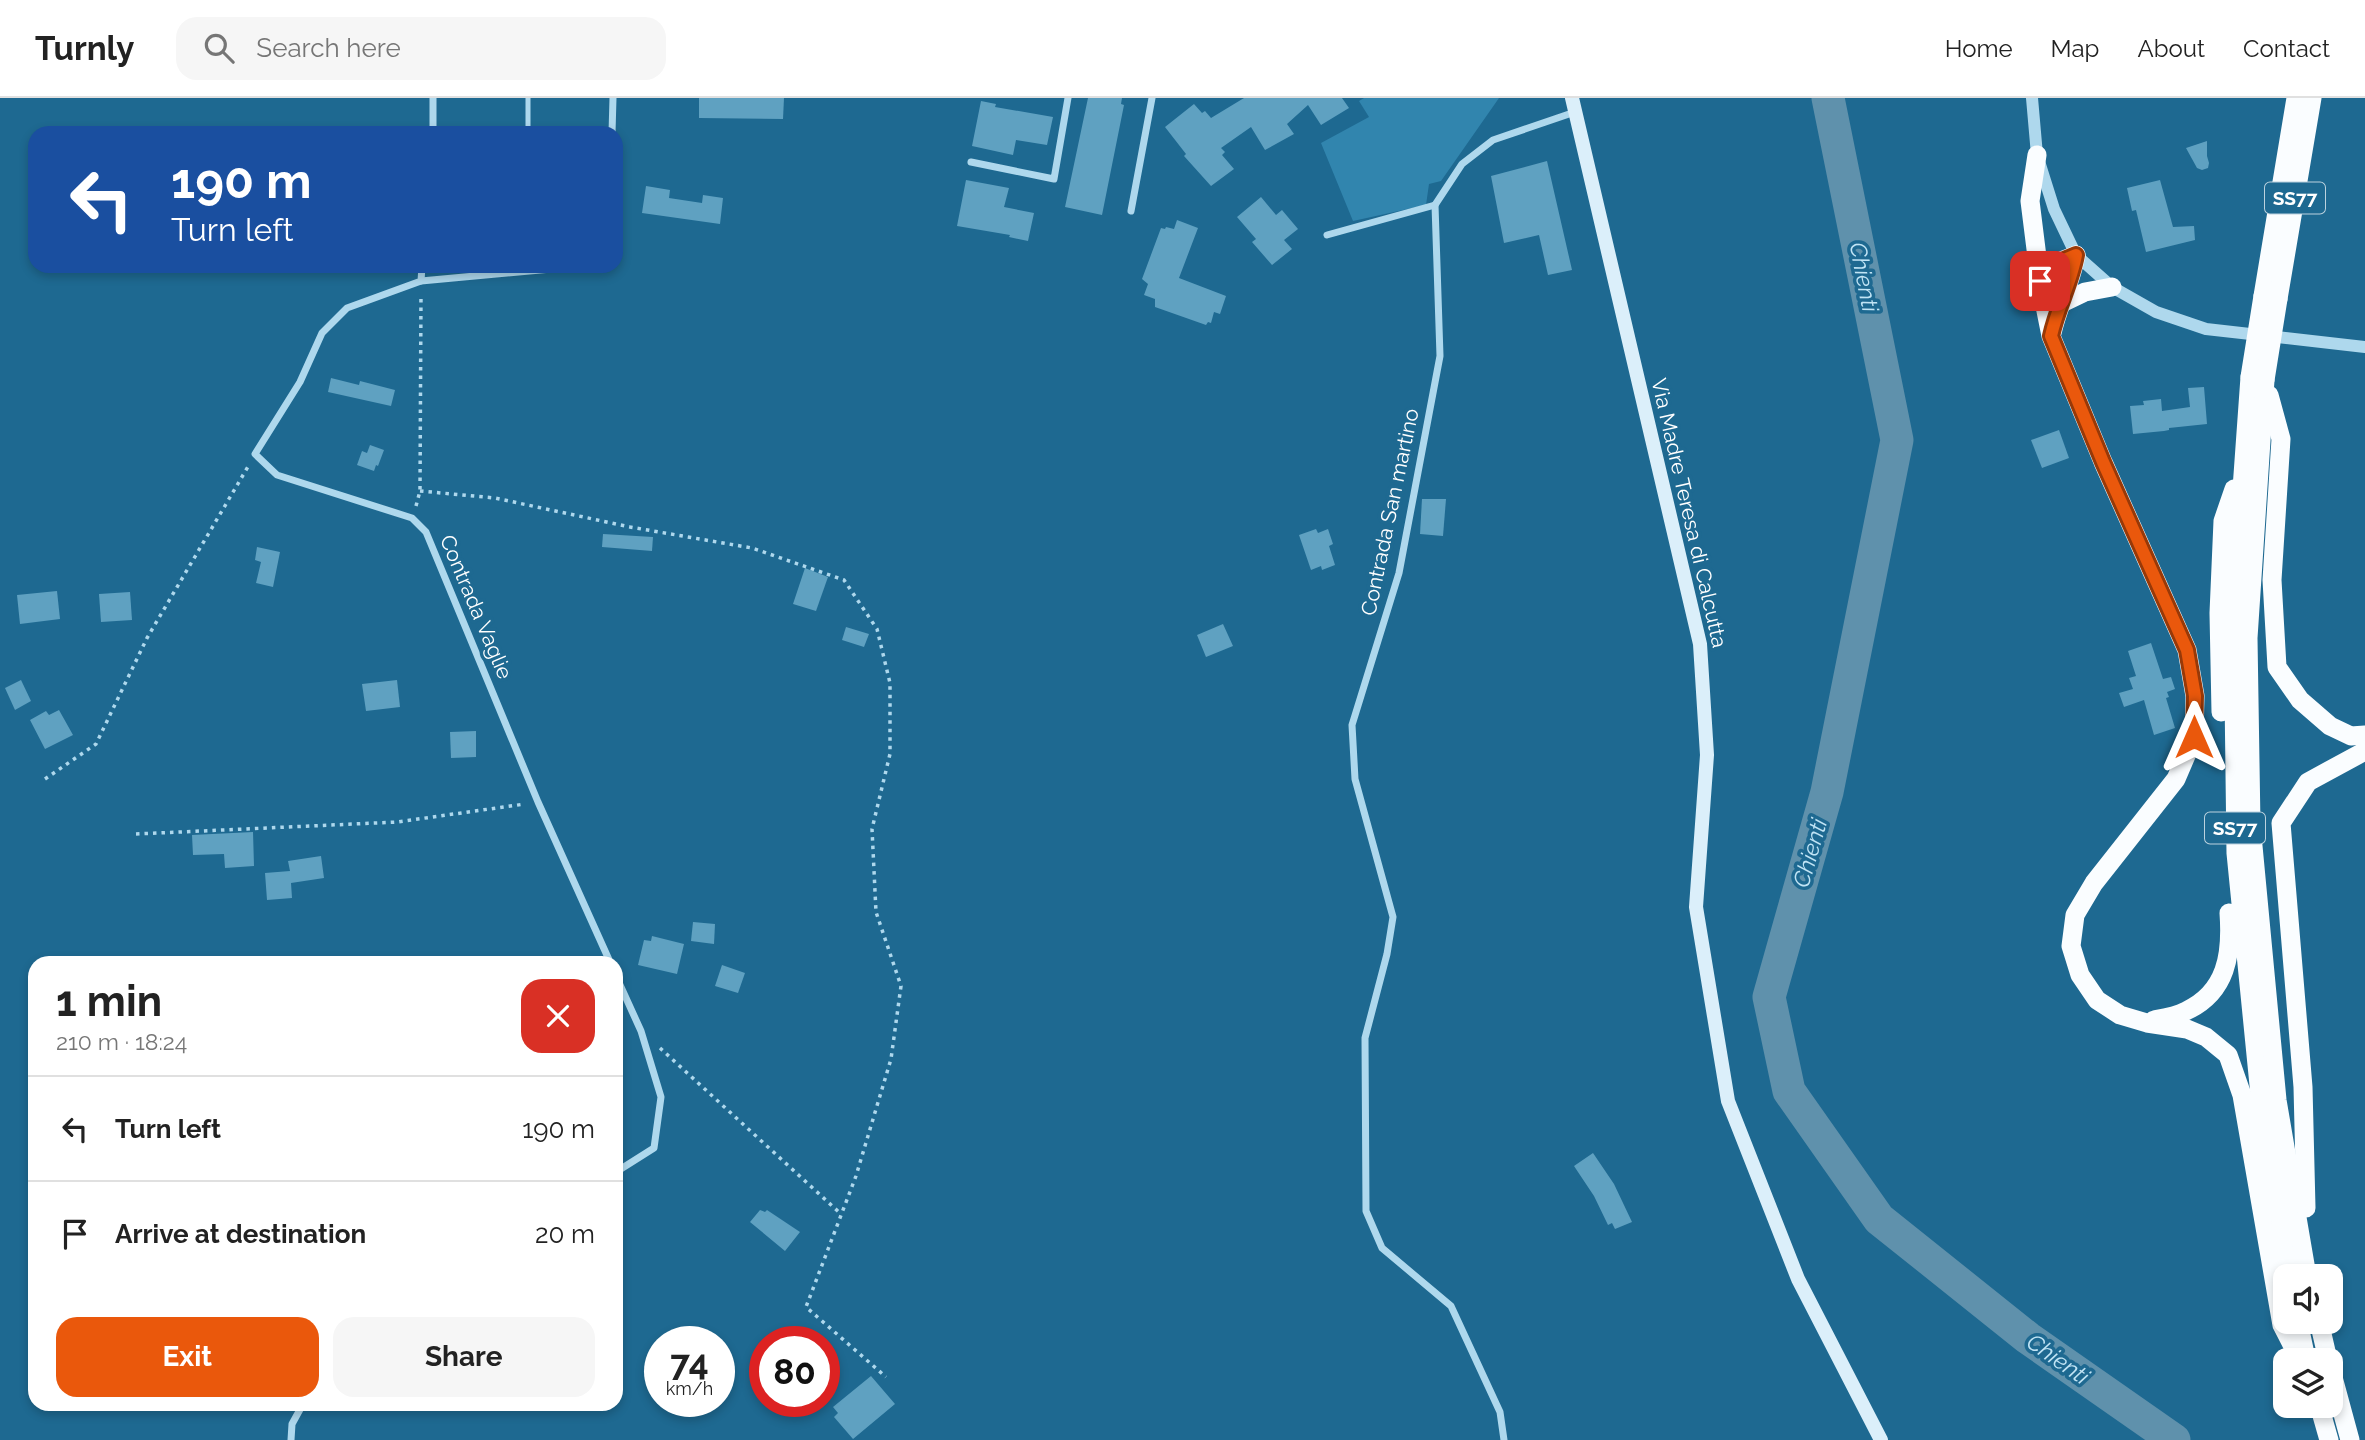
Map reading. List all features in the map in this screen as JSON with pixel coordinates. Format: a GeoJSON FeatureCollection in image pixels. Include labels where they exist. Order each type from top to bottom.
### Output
{"type":"FeatureCollection","features":[{"type":"Feature","properties":{"kind":"highway","name":"SS77"},"geometry":{"type":"LineString","coordinates":[[2271,298],[2296,98]]}},
{"type":"Feature","properties":{"kind":"highway","name":"SS77"},"geometry":{"type":"LineString","coordinates":[[2288,1264],[2260,1095],[2236,853],[2233,615],[2244,462],[2271,298],[2312,98]]}},
{"type":"Feature","properties":{"kind":"highway"},"geometry":{"type":"LineString","coordinates":[[2036,155],[2030,201],[2040,281],[2051,336],[2103,462],[2187,650],[2195,696],[2194,737],[2176,779],[2094,883],[2075,915],[2071,946],[2080,975],[2097,1000],[2120,1015],[2147,1023],[2187,1029],[2206,1037],[2228,1055],[2242,1095],[2282,1325],[2294,1348]]}},
{"type":"Feature","properties":{"kind":"highway"},"geometry":{"type":"LineString","coordinates":[[2040,281],[2052,265],[2076,255]]}},
{"type":"Feature","properties":{"kind":"highway"},"geometry":{"type":"LineString","coordinates":[[2051,336],[2055,318],[2071,279],[2076,255]]}},
{"type":"Feature","properties":{"kind":"highway"},"geometry":{"type":"LineString","coordinates":[[2062,303],[2085,292],[2112,287]]}},
{"type":"Feature","properties":{"kind":"highway"},"geometry":{"type":"LineString","coordinates":[[2257,379],[2281,439],[2272,580],[2277,667],[2300,700],[2329,726],[2351,736],[2365,735]]}},
{"type":"Feature","properties":{"kind":"highway","name":"SS77"},"geometry":{"type":"LineString","coordinates":[[2257,379],[2248,638],[2251,825],[2277,1100],[2306,1264]]}},
{"type":"Feature","properties":{"kind":"highway"},"geometry":{"type":"LineString","coordinates":[[2147,1023],[2186,1012],[2208,997],[2225,973],[2231,940],[2224,853],[2218,613],[2223,521],[2244,462]]}},
{"type":"Feature","properties":{"kind":"highway"},"geometry":{"type":"LineString","coordinates":[[2308,1264],[2302,1087],[2281,823],[2308,782],[2365,751]]}},
{"type":"Feature","properties":{"kind":"highway"},"geometry":{"type":"LineString","coordinates":[[2328,1418],[2329,1440]]}},
{"type":"Feature","properties":{"kind":"highway"},"geometry":{"type":"LineString","coordinates":[[2333,1418],[2350,1440]]}},
{"type":"Feature","properties":{"kind":"main road","name":"Via Madre Teresa di Calcutta"},"geometry":{"type":"LineString","coordinates":[[1574,105],[1700,644],[1707,755],[1696,907],[1728,1101],[1798,1279],[1881,1440]]}},
{"type":"Feature","properties":{"kind":"street"},"geometry":{"type":"LineString","coordinates":[[433,98],[433,126]]}},
{"type":"Feature","properties":{"kind":"street"},"geometry":{"type":"LineString","coordinates":[[612,98],[612,126]]}},
{"type":"Feature","properties":{"kind":"street"},"geometry":{"type":"LineString","coordinates":[[971,162],[1054,179],[1068,98]]}},
{"type":"Feature","properties":{"kind":"street"},"geometry":{"type":"LineString","coordinates":[[1131,211],[1152,98]]}},
{"type":"Feature","properties":{"kind":"street"},"geometry":{"type":"LineString","coordinates":[[2032,98],[2036,155],[2054,209],[2076,255],[2112,287],[2155,312],[2206,329],[2365,347]]}},
{"type":"Feature","properties":{"kind":"street"},"geometry":{"type":"LineString","coordinates":[[1327,235],[1435,205],[1462,164],[1493,140],[1574,105]]}},
{"type":"Feature","properties":{"kind":"street","name":"Contrada San martino"},"geometry":{"type":"LineString","coordinates":[[1435,205],[1438,368],[1399,573],[1352,725],[1355,779],[1393,917],[1387,954],[1365,1038],[1366,1210],[1382,1248],[1451,1306],[1500,1412],[1504,1440]]}},
{"type":"Feature","properties":{"kind":"street"},"geometry":{"type":"LineString","coordinates":[[421,281],[422,273]]}},
{"type":"Feature","properties":{"kind":"street"},"geometry":{"type":"LineString","coordinates":[[412,518],[277,475],[255,454],[300,382],[322,333],[347,308],[421,281],[508,273]]}},
{"type":"Feature","properties":{"kind":"street","name":"Contrada Vaglie"},"geometry":{"type":"LineString","coordinates":[[412,518],[426,532],[538,802],[607,956]]}},
{"type":"Feature","properties":{"kind":"street"},"geometry":{"type":"LineString","coordinates":[[623,991],[641,1031],[661,1097],[654,1148],[623,1168]]}},
{"type":"Feature","properties":{"kind":"street"},"geometry":{"type":"LineString","coordinates":[[291,1440],[292,1424],[299,1411]]}},
{"type":"Feature","properties":{"kind":"lane"},"geometry":{"type":"LineString","coordinates":[[528,98],[528,126]]}},
{"type":"Feature","properties":{"kind":"path"},"geometry":{"type":"LineString","coordinates":[[412,518],[420,491],[421,281]]}},
{"type":"Feature","properties":{"kind":"path"},"geometry":{"type":"LineString","coordinates":[[45,779],[96,744],[147,638],[255,454]]}},
{"type":"Feature","properties":{"kind":"path"},"geometry":{"type":"LineString","coordinates":[[420,491],[495,498],[630,527],[752,548],[844,580],[877,629],[890,683],[890,754],[872,829],[876,912],[901,986],[891,1059],[856,1176],[806,1307],[886,1377]]}},
{"type":"Feature","properties":{"kind":"path"},"geometry":{"type":"LineString","coordinates":[[136,834],[397,822],[538,802]]}},
{"type":"Feature","properties":{"kind":"path"},"geometry":{"type":"LineString","coordinates":[[641,1031],[841,1214]]}},
{"type":"Feature","properties":{"kind":"shaded area"},"geometry":{"type":"Polygon","coordinates":[[[1364,98],[1499,98],[1441,181],[1429,184],[1426,205],[1353,221],[1321,143],[1369,117],[1359,101],[1364,98]]]}},
{"type":"Feature","properties":{"kind":"building"},"geometry":{"type":"Polygon","coordinates":[[[699,98],[784,98],[783,119],[699,118],[699,98]]]}},
{"type":"Feature","properties":{"kind":"building"},"geometry":{"type":"Polygon","coordinates":[[[1088,98],[1122,98],[1121,104],[1124,105],[1102,215],[1065,207],[1088,98]]]}},
{"type":"Feature","properties":{"kind":"building"},"geometry":{"type":"Polygon","coordinates":[[[1244,98],[1342,98],[1349,108],[1321,125],[1308,105],[1287,124],[1294,134],[1265,150],[1251,127],[1221,148],[1225,152],[1222,155],[1234,169],[1211,186],[1184,156],[1186,154],[1165,127],[1194,104],[1211,118],[1244,98]]]}},
{"type":"Feature","properties":{"kind":"building"},"geometry":{"type":"Polygon","coordinates":[[[981,101],[996,104],[995,107],[1053,117],[1047,145],[1016,140],[1013,155],[972,146],[981,101]]]}},
{"type":"Feature","properties":{"kind":"building"},"geometry":{"type":"Polygon","coordinates":[[[2207,141],[2209,163],[2208,168],[2202,170],[2197,168],[2186,148],[2207,141]]]}},
{"type":"Feature","properties":{"kind":"building"},"geometry":{"type":"Polygon","coordinates":[[[1547,161],[1572,270],[1548,275],[1539,235],[1504,243],[1491,176],[1547,161]]]}},
{"type":"Feature","properties":{"kind":"building"},"geometry":{"type":"Polygon","coordinates":[[[966,180],[1009,188],[1004,207],[1034,213],[1028,241],[1009,237],[1010,235],[957,226],[966,180]]]}},
{"type":"Feature","properties":{"kind":"building"},"geometry":{"type":"Polygon","coordinates":[[[2160,180],[2173,227],[2194,226],[2195,240],[2146,252],[2136,210],[2132,211],[2127,188],[2160,180]]]}},
{"type":"Feature","properties":{"kind":"building"},"geometry":{"type":"Polygon","coordinates":[[[646,186],[670,190],[669,198],[702,203],[703,195],[723,198],[720,224],[642,213],[646,186]]]}},
{"type":"Feature","properties":{"kind":"building"},"geometry":{"type":"Polygon","coordinates":[[[1261,197],[1276,215],[1282,210],[1298,229],[1284,240],[1292,249],[1272,265],[1252,242],[1256,239],[1237,217],[1261,197]]]}},
{"type":"Feature","properties":{"kind":"building"},"geometry":{"type":"Polygon","coordinates":[[[1177,220],[1198,228],[1179,278],[1226,296],[1220,314],[1214,312],[1211,323],[1206,325],[1155,307],[1155,299],[1144,295],[1148,284],[1142,279],[1161,228],[1174,229],[1177,220]]]}},
{"type":"Feature","properties":{"kind":"building"},"geometry":{"type":"Polygon","coordinates":[[[331,378],[359,385],[360,381],[395,390],[391,406],[328,392],[331,378]]]}},
{"type":"Feature","properties":{"kind":"building"},"geometry":{"type":"Polygon","coordinates":[[[2204,387],[2207,424],[2133,434],[2130,406],[2144,405],[2143,401],[2161,399],[2162,411],[2190,407],[2188,388],[2204,387]]]}},
{"type":"Feature","properties":{"kind":"building"},"geometry":{"type":"Polygon","coordinates":[[[2059,430],[2069,458],[2042,468],[2031,440],[2059,430]]]}},
{"type":"Feature","properties":{"kind":"building"},"geometry":{"type":"Polygon","coordinates":[[[370,445],[384,450],[374,471],[357,465],[362,451],[367,453],[370,445]]]}},
{"type":"Feature","properties":{"kind":"building"},"geometry":{"type":"Polygon","coordinates":[[[1422,499],[1446,499],[1443,536],[1420,534],[1422,499]]]}},
{"type":"Feature","properties":{"kind":"building"},"geometry":{"type":"Polygon","coordinates":[[[1316,529],[1318,533],[1328,529],[1333,544],[1329,546],[1335,565],[1322,570],[1321,566],[1311,570],[1299,535],[1316,529]]]}},
{"type":"Feature","properties":{"kind":"building"},"geometry":{"type":"Polygon","coordinates":[[[603,534],[653,537],[652,551],[602,547],[603,534]]]}},
{"type":"Feature","properties":{"kind":"building"},"geometry":{"type":"Polygon","coordinates":[[[257,547],[280,552],[273,587],[256,583],[261,562],[255,560],[257,547]]]}},
{"type":"Feature","properties":{"kind":"building"},"geometry":{"type":"Polygon","coordinates":[[[805,568],[828,577],[816,611],[793,604],[805,568]]]}},
{"type":"Feature","properties":{"kind":"building"},"geometry":{"type":"Polygon","coordinates":[[[57,591],[60,619],[20,624],[17,595],[57,591]]]}},
{"type":"Feature","properties":{"kind":"building"},"geometry":{"type":"Polygon","coordinates":[[[130,592],[132,620],[101,622],[99,594],[130,592]]]}},
{"type":"Feature","properties":{"kind":"building"},"geometry":{"type":"Polygon","coordinates":[[[1223,624],[1233,646],[1206,657],[1197,635],[1223,624]]]}},
{"type":"Feature","properties":{"kind":"building"},"geometry":{"type":"Polygon","coordinates":[[[846,627],[869,634],[864,647],[842,640],[846,627]]]}},
{"type":"Feature","properties":{"kind":"building"},"geometry":{"type":"Polygon","coordinates":[[[2151,643],[2163,679],[2171,677],[2175,689],[2167,692],[2169,697],[2166,698],[2175,728],[2154,735],[2144,700],[2124,707],[2119,693],[2133,689],[2129,678],[2136,676],[2128,651],[2151,643]]]}},
{"type":"Feature","properties":{"kind":"building"},"geometry":{"type":"Polygon","coordinates":[[[21,680],[31,701],[15,710],[5,688],[21,680]]]}},
{"type":"Feature","properties":{"kind":"building"},"geometry":{"type":"Polygon","coordinates":[[[397,680],[400,707],[366,711],[362,684],[397,680]]]}},
{"type":"Feature","properties":{"kind":"building"},"geometry":{"type":"Polygon","coordinates":[[[59,710],[73,735],[45,749],[30,720],[46,711],[49,715],[59,710]]]}},
{"type":"Feature","properties":{"kind":"building"},"geometry":{"type":"Polygon","coordinates":[[[476,731],[476,757],[451,758],[450,732],[476,731]]]}},
{"type":"Feature","properties":{"kind":"building"},"geometry":{"type":"Polygon","coordinates":[[[253,832],[254,866],[225,868],[224,854],[193,855],[192,835],[253,832]]]}},
{"type":"Feature","properties":{"kind":"building"},"geometry":{"type":"Polygon","coordinates":[[[321,856],[324,878],[291,883],[292,898],[267,900],[265,873],[290,871],[288,861],[321,856]]]}},
{"type":"Feature","properties":{"kind":"building"},"geometry":{"type":"Polygon","coordinates":[[[693,922],[715,924],[714,944],[691,941],[693,922]]]}},
{"type":"Feature","properties":{"kind":"building"},"geometry":{"type":"Polygon","coordinates":[[[652,936],[684,944],[677,974],[638,965],[644,940],[651,941],[652,936]]]}},
{"type":"Feature","properties":{"kind":"building"},"geometry":{"type":"Polygon","coordinates":[[[722,965],[745,973],[738,993],[715,986],[722,965]]]}},
{"type":"Feature","properties":{"kind":"building"},"geometry":{"type":"Polygon","coordinates":[[[1593,1153],[1614,1184],[1632,1222],[1615,1229],[1612,1223],[1608,1225],[1594,1196],[1574,1166],[1593,1153]]]}},
{"type":"Feature","properties":{"kind":"building"},"geometry":{"type":"Polygon","coordinates":[[[760,1210],[767,1210],[800,1232],[785,1251],[750,1222],[760,1210]]]}},
{"type":"Feature","properties":{"kind":"building"},"geometry":{"type":"Polygon","coordinates":[[[871,1376],[895,1404],[853,1439],[834,1417],[840,1417],[840,1401],[871,1376]]]}},
{"type":"Feature","properties":{"kind":"waterway","name":"Chienti"},"geometry":{"type":"LineString","coordinates":[[1828,98],[1897,440],[1827,792],[1769,997],[1789,1091],[1879,1219],[2028,1338],[2174,1440]]}},
{"type":"Feature","properties":{"kind":"route"},"geometry":{"type":"LineString","coordinates":[[2040,281],[2052,265],[2076,255],[2071,279],[2055,318],[2051,336],[2068,382],[2187,650],[2195,696],[2194,737]]}}]}
